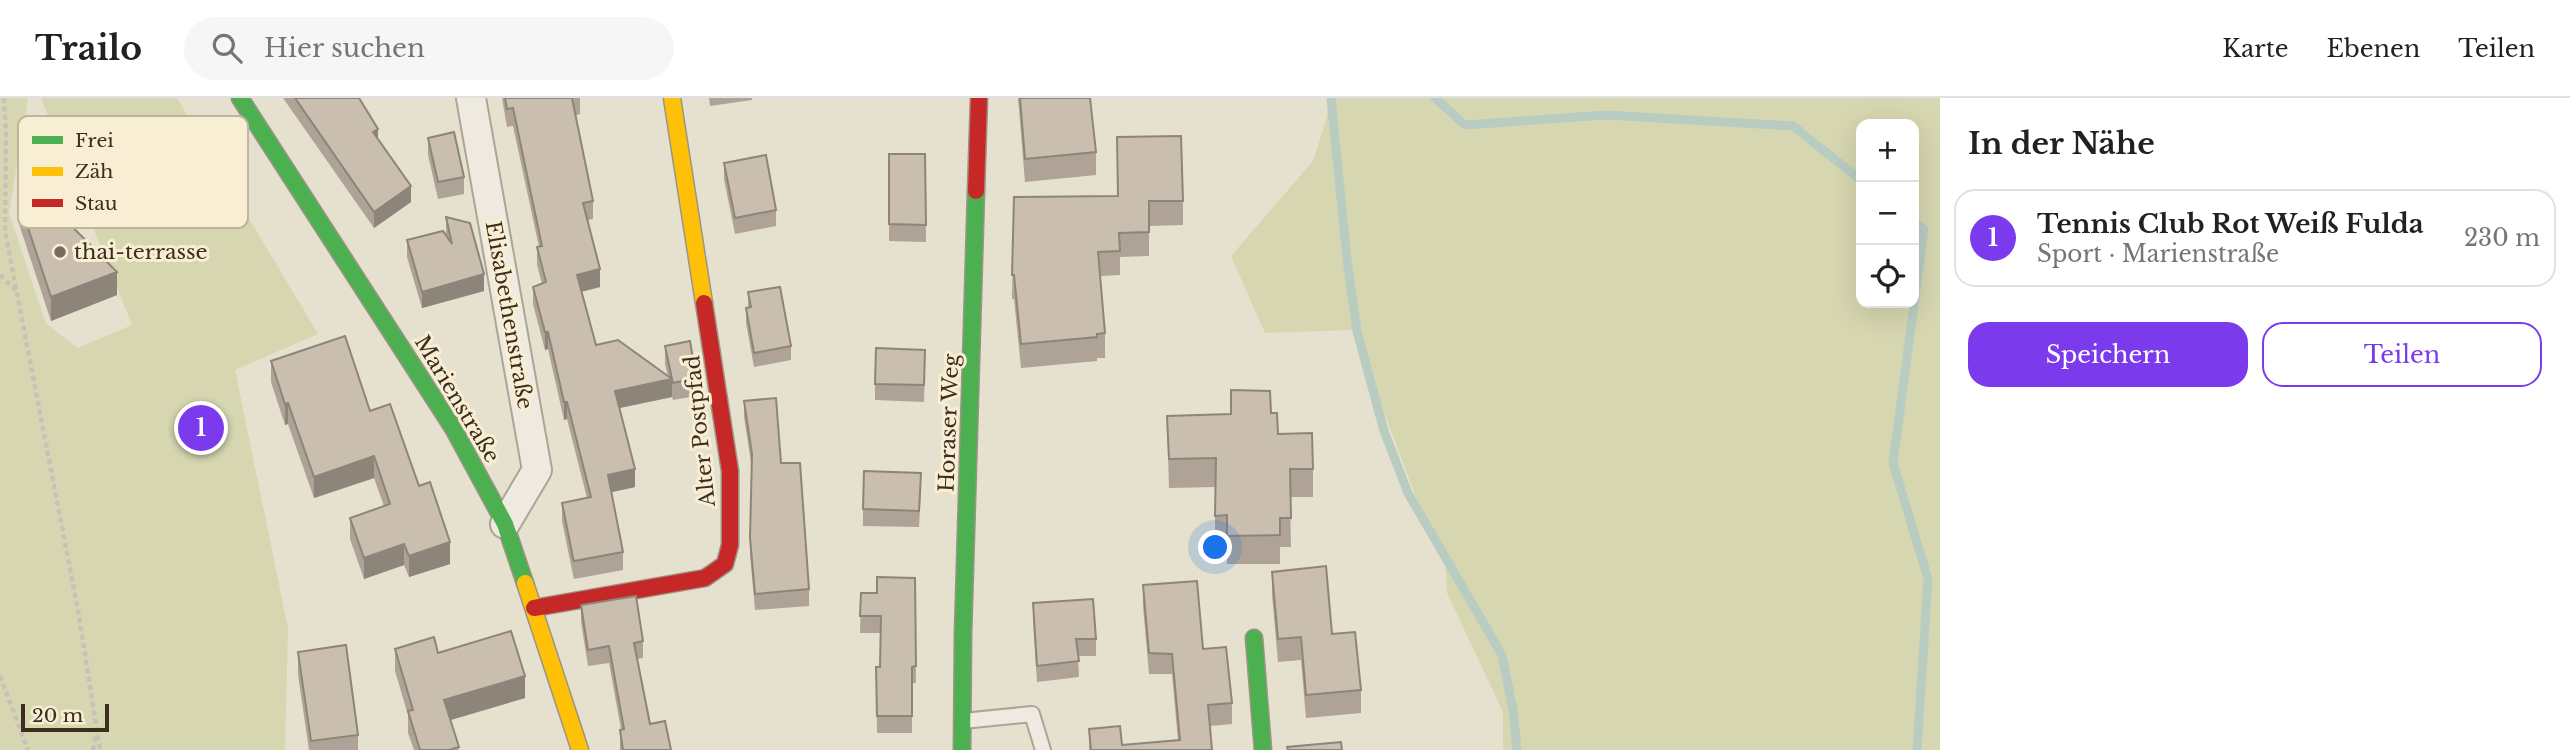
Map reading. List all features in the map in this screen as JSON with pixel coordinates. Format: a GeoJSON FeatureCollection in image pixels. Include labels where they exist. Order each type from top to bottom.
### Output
{"type":"FeatureCollection","features":[{"type":"Feature","properties":{"kind":"street","name":"Marienstraße"},"geometry":{"type":"LineString","coordinates":[[240,98],[453,428],[505,524],[580,750]]}},
{"type":"Feature","properties":{"kind":"street","name":"Elisabethenstraße"},"geometry":{"type":"LineString","coordinates":[[471,98],[537,470],[505,524]]}},
{"type":"Feature","properties":{"kind":"street","name":"Alter Postpfad"},"geometry":{"type":"LineString","coordinates":[[534,608],[705,578],[724,564],[730,545],[730,471],[672,98]]}},
{"type":"Feature","properties":{"kind":"street","name":"Horaser Weg"},"geometry":{"type":"LineString","coordinates":[[962,750],[979,98]]}},
{"type":"Feature","properties":{"kind":"street"},"geometry":{"type":"LineString","coordinates":[[1254,638],[1263,750]]}},
{"type":"Feature","properties":{"kind":"lane"},"geometry":{"type":"LineString","coordinates":[[962,721],[1032,714],[1043,750]]}},
{"type":"Feature","properties":{"kind":"path"},"geometry":{"type":"LineString","coordinates":[[4,98],[5,231],[78,610],[100,750]]}},
{"type":"Feature","properties":{"kind":"path"},"geometry":{"type":"LineString","coordinates":[[0,275],[17,291]]}},
{"type":"Feature","properties":{"kind":"path"},"geometry":{"type":"LineString","coordinates":[[0,676],[28,750]]}},
{"type":"Feature","properties":{"kind":"path"},"geometry":{"type":"LineString","coordinates":[[93,750],[97,726]]}},
{"type":"Feature","properties":{"kind":"green space"},"geometry":{"type":"Polygon","coordinates":[[[0,98],[28,98],[25,116],[18,116],[18,159],[9,213],[46,324],[78,348],[132,325],[93,228],[248,228],[248,217],[318,334],[235,370],[288,628],[285,750],[0,750],[0,98]]]}},
{"type":"Feature","properties":{"kind":"green space"},"geometry":{"type":"Polygon","coordinates":[[[41,98],[177,98],[188,116],[48,116],[41,98]]]}},
{"type":"Feature","properties":{"kind":"green space"},"geometry":{"type":"Polygon","coordinates":[[[1329,98],[1940,98],[1940,750],[1503,750],[1503,712],[1447,593],[1445,552],[1417,500],[1353,330],[1265,333],[1231,256],[1313,161],[1327,117],[1329,98]]]}},
{"type":"Feature","properties":{"kind":"building"},"geometry":{"type":"Polygon","coordinates":[[[295,98],[359,98],[378,129],[373,132],[411,186],[374,212],[295,98]]]}},
{"type":"Feature","properties":{"kind":"building"},"geometry":{"type":"Polygon","coordinates":[[[505,98],[572,98],[593,201],[583,203],[600,269],[577,275],[596,345],[618,340],[672,379],[615,391],[635,469],[608,475],[623,552],[574,561],[573,558],[562,503],[591,497],[567,402],[564,402],[548,332],[545,332],[533,287],[546,282],[537,247],[542,246],[513,108],[507,109],[505,98]]]}},
{"type":"Feature","properties":{"kind":"building"},"geometry":{"type":"Polygon","coordinates":[[[1020,98],[1090,98],[1096,152],[1025,159],[1020,98]]]}},
{"type":"Feature","properties":{"kind":"building"},"geometry":{"type":"Polygon","coordinates":[[[454,132],[464,177],[438,182],[428,138],[454,132]]]}},
{"type":"Feature","properties":{"kind":"building"},"geometry":{"type":"Polygon","coordinates":[[[1181,136],[1183,201],[1149,201],[1149,232],[1119,233],[1120,251],[1098,252],[1105,333],[1097,334],[1097,337],[1021,344],[1012,275],[1014,197],[1118,196],[1117,137],[1181,136]]]}},
{"type":"Feature","properties":{"kind":"building"},"geometry":{"type":"Polygon","coordinates":[[[889,154],[925,154],[926,225],[889,224],[889,154]]]}},
{"type":"Feature","properties":{"kind":"building"},"geometry":{"type":"Polygon","coordinates":[[[766,155],[776,210],[735,218],[724,163],[766,155]]]}},
{"type":"Feature","properties":{"kind":"building"},"geometry":{"type":"Polygon","coordinates":[[[446,217],[470,223],[484,274],[422,292],[407,240],[443,231],[452,244],[446,217]]]}},
{"type":"Feature","properties":{"kind":"building"},"geometry":{"type":"Polygon","coordinates":[[[28,228],[74,228],[117,272],[51,297],[28,228]]]}},
{"type":"Feature","properties":{"kind":"building"},"geometry":{"type":"Polygon","coordinates":[[[780,287],[791,346],[754,353],[746,308],[751,307],[748,292],[780,287]]]}},
{"type":"Feature","properties":{"kind":"building"},"geometry":{"type":"Polygon","coordinates":[[[345,336],[370,411],[390,404],[419,486],[430,482],[450,542],[409,556],[404,544],[364,558],[350,518],[390,504],[374,456],[314,477],[271,361],[345,336]]]}},
{"type":"Feature","properties":{"kind":"building"},"geometry":{"type":"Polygon","coordinates":[[[690,341],[696,378],[673,383],[665,346],[690,341]]]}},
{"type":"Feature","properties":{"kind":"building"},"geometry":{"type":"Polygon","coordinates":[[[876,348],[925,350],[924,385],[875,384],[876,348]]]}},
{"type":"Feature","properties":{"kind":"building"},"geometry":{"type":"Polygon","coordinates":[[[1231,390],[1270,391],[1271,413],[1277,413],[1278,434],[1312,433],[1313,469],[1290,469],[1291,518],[1280,518],[1280,535],[1227,536],[1227,515],[1215,516],[1216,458],[1169,459],[1167,416],[1231,414],[1231,390]]]}},
{"type":"Feature","properties":{"kind":"building"},"geometry":{"type":"Polygon","coordinates":[[[776,398],[781,463],[800,463],[809,589],[755,594],[750,538],[752,454],[744,401],[776,398]]]}},
{"type":"Feature","properties":{"kind":"building"},"geometry":{"type":"Polygon","coordinates":[[[864,471],[921,473],[919,511],[863,509],[864,471]]]}},
{"type":"Feature","properties":{"kind":"building"},"geometry":{"type":"Polygon","coordinates":[[[1326,566],[1332,634],[1355,632],[1361,690],[1306,695],[1301,637],[1278,639],[1272,572],[1326,566]]]}},
{"type":"Feature","properties":{"kind":"building"},"geometry":{"type":"Polygon","coordinates":[[[877,577],[915,578],[916,666],[912,667],[912,716],[877,716],[876,667],[880,667],[881,616],[860,616],[861,593],[877,593],[877,577]]]}},
{"type":"Feature","properties":{"kind":"building"},"geometry":{"type":"Polygon","coordinates":[[[1197,581],[1203,649],[1226,647],[1232,703],[1208,705],[1212,750],[1091,750],[1089,729],[1120,726],[1122,745],[1180,740],[1172,654],[1149,653],[1143,585],[1197,581]]]}},
{"type":"Feature","properties":{"kind":"building"},"geometry":{"type":"Polygon","coordinates":[[[636,596],[643,641],[634,643],[650,724],[665,721],[671,750],[623,750],[620,730],[624,729],[609,646],[588,650],[581,605],[636,596]]]}},
{"type":"Feature","properties":{"kind":"building"},"geometry":{"type":"Polygon","coordinates":[[[1093,599],[1096,639],[1076,639],[1079,661],[1037,666],[1033,603],[1093,599]]]}},
{"type":"Feature","properties":{"kind":"building"},"geometry":{"type":"Polygon","coordinates":[[[511,631],[525,676],[444,700],[459,747],[449,750],[420,750],[408,711],[413,710],[395,649],[434,637],[438,653],[511,631]]]}},
{"type":"Feature","properties":{"kind":"building"},"geometry":{"type":"Polygon","coordinates":[[[346,645],[358,735],[311,741],[298,652],[346,645]]]}},
{"type":"Feature","properties":{"kind":"building"},"geometry":{"type":"Polygon","coordinates":[[[1341,742],[1342,750],[1288,750],[1287,747],[1341,742]]]}},
{"type":"Feature","properties":{"kind":"waterway"},"geometry":{"type":"LineString","coordinates":[[1331,98],[1357,331],[1384,431],[1408,493],[1502,655],[1513,710],[1517,750]]}},
{"type":"Feature","properties":{"kind":"waterway"},"geometry":{"type":"LineString","coordinates":[[1435,98],[1465,125],[1606,115],[1793,126],[1856,176]]}},
{"type":"Feature","properties":{"kind":"waterway"},"geometry":{"type":"LineString","coordinates":[[1917,750],[1928,579],[1893,463],[1924,229],[1919,225]]}},
{"type":"Feature","properties":{"kind":"traffic: fast"},"geometry":{"type":"LineString","coordinates":[[240,98],[453,428],[505,524],[525,583]]}},
{"type":"Feature","properties":{"kind":"traffic: fast"},"geometry":{"type":"LineString","coordinates":[[962,750],[976,191]]}},
{"type":"Feature","properties":{"kind":"traffic: fast"},"geometry":{"type":"LineString","coordinates":[[1254,638],[1263,750]]}},
{"type":"Feature","properties":{"kind":"traffic: slow"},"geometry":{"type":"LineString","coordinates":[[672,98],[704,303]]}},
{"type":"Feature","properties":{"kind":"traffic: slow"},"geometry":{"type":"LineString","coordinates":[[525,583],[580,750]]}},
{"type":"Feature","properties":{"kind":"traffic: jam"},"geometry":{"type":"LineString","coordinates":[[976,191],[979,98]]}},
{"type":"Feature","properties":{"kind":"traffic: jam"},"geometry":{"type":"LineString","coordinates":[[534,608],[705,578],[725,564],[730,545],[730,471],[704,303]]}},
{"type":"Feature","properties":{"kind":"place","name":"thai-terrasse"},"geometry":{"type":"Point","coordinates":[60,252]}},
{"type":"Feature","properties":{"kind":"place","name":"Tennis Club Rot Weiß Fulda"},"geometry":{"type":"Point","coordinates":[201,428]}}]}
